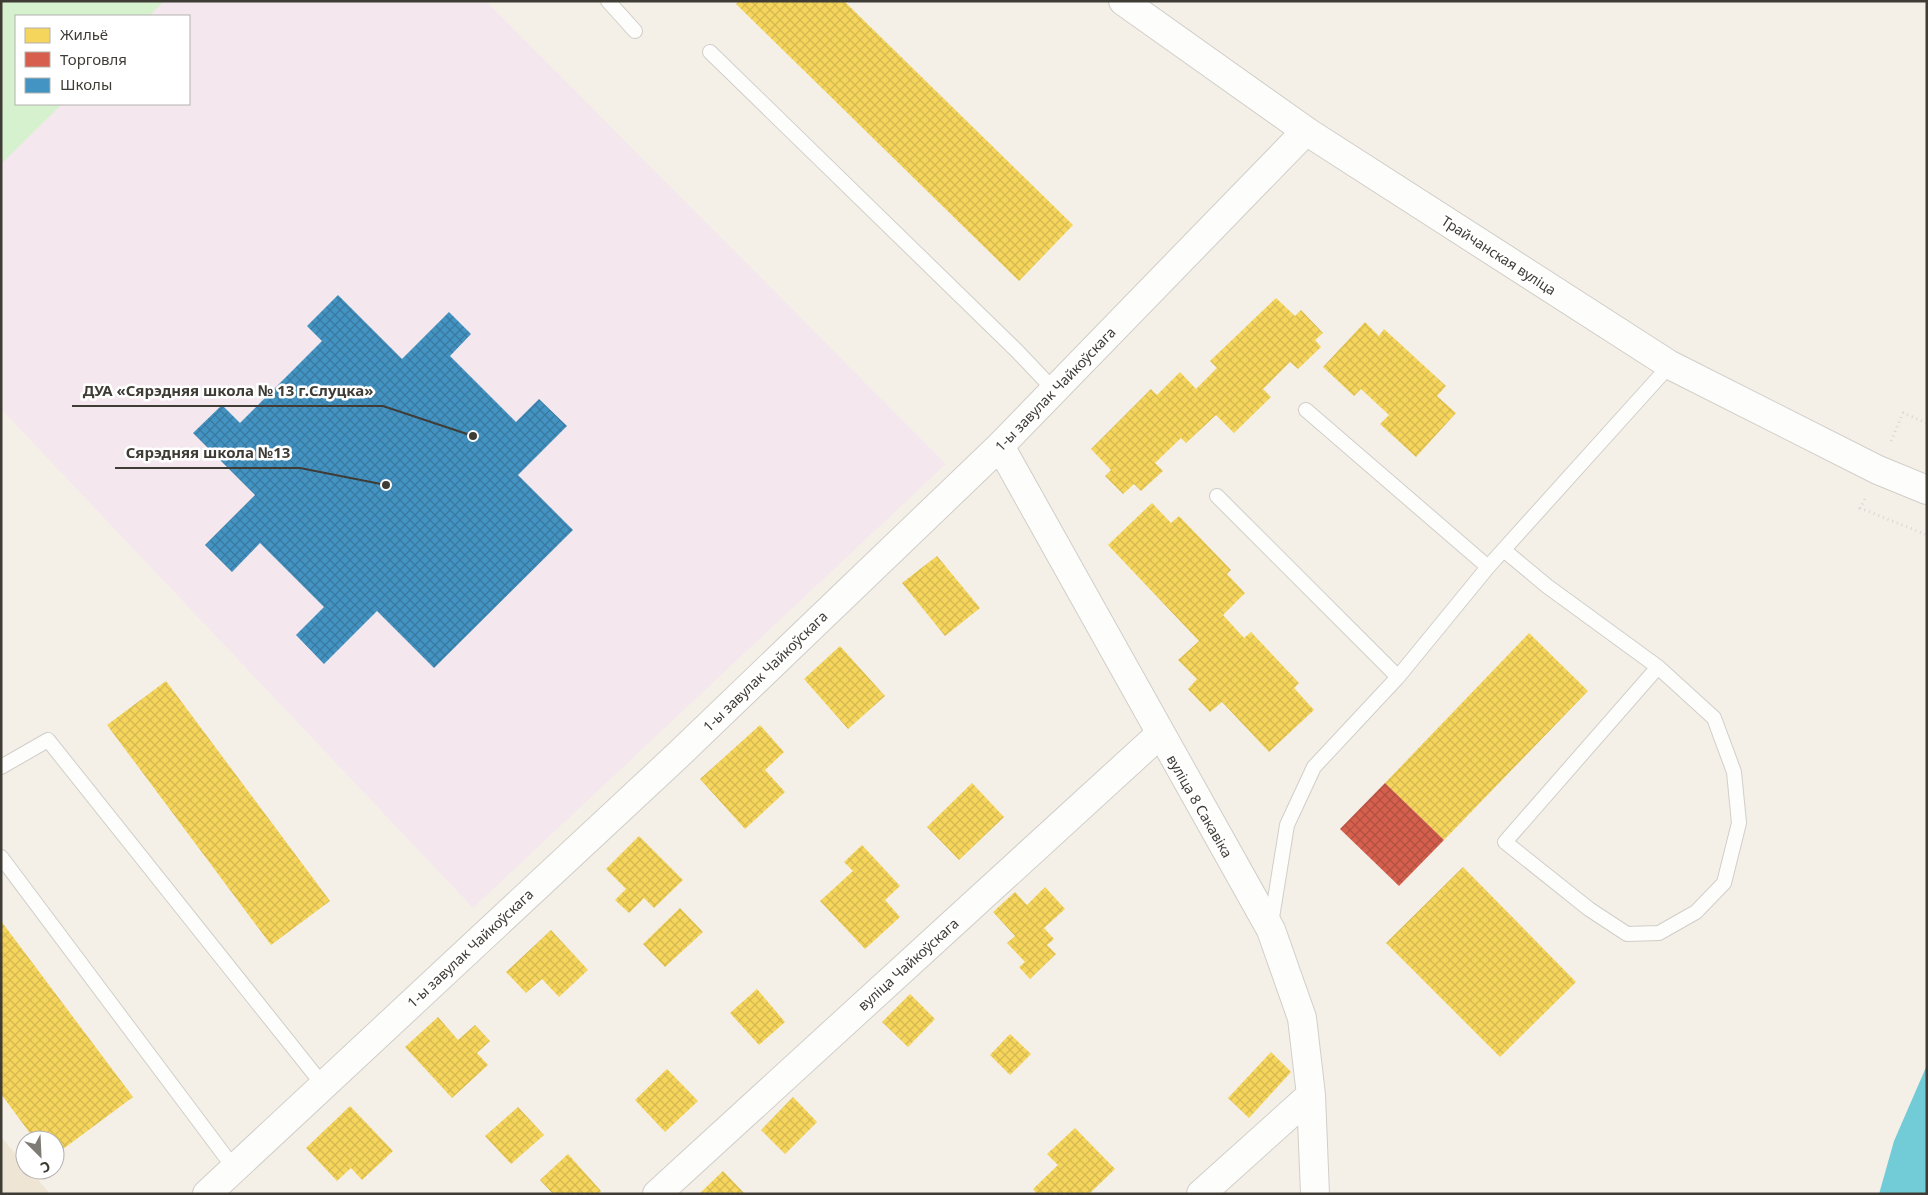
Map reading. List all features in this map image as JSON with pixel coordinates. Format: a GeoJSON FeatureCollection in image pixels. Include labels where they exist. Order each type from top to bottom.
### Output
{"type":"FeatureCollection","features":[{"type":"Feature","properties":{"kind":"street","name":"Трайчанская вуліца"},"geometry":{"type":"LineString","coordinates":[[1123,1],[1306,131],[1670,365],[1893,476],[1927,490]]}},
{"type":"Feature","properties":{"kind":"street","name":"1-ы завулак Чайкоўскага"},"geometry":{"type":"LineString","coordinates":[[207,1194],[678,755],[1000,446],[1306,131]]}},
{"type":"Feature","properties":{"kind":"street","name":"вуліца 8 Сакавіка"},"geometry":{"type":"LineString","coordinates":[[1000,446],[1270,930],[1302,1018],[1311,1095],[1315,1194]]}},
{"type":"Feature","properties":{"kind":"street","name":"вуліца Чайкоўскага"},"geometry":{"type":"LineString","coordinates":[[657,1194],[1160,734]]}},
{"type":"Feature","properties":{"kind":"street"},"geometry":{"type":"LineString","coordinates":[[1201,1194],[1311,1095]]}},
{"type":"Feature","properties":{"kind":"lane"},"geometry":{"type":"LineString","coordinates":[[608,1],[634,31]]}},
{"type":"Feature","properties":{"kind":"lane"},"geometry":{"type":"LineString","coordinates":[[710,52],[1017,351],[1054,390]]}},
{"type":"Feature","properties":{"kind":"lane"},"geometry":{"type":"LineString","coordinates":[[1270,930],[1287,825],[1314,767],[1398,677],[1488,567],[1670,365]]}},
{"type":"Feature","properties":{"kind":"lane"},"geometry":{"type":"LineString","coordinates":[[1306,410],[1488,567]]}},
{"type":"Feature","properties":{"kind":"lane"},"geometry":{"type":"LineString","coordinates":[[1218,496],[1398,677]]}},
{"type":"Feature","properties":{"kind":"lane"},"geometry":{"type":"LineString","coordinates":[[1505,550],[1547,586],[1658,668],[1714,718],[1734,772],[1740,824],[1724,883],[1696,912],[1659,933],[1627,934],[1589,909],[1505,842],[1658,668]]}},
{"type":"Feature","properties":{"kind":"lane"},"geometry":{"type":"LineString","coordinates":[[1,767],[48,740],[323,1085]]}},
{"type":"Feature","properties":{"kind":"lane"},"geometry":{"type":"LineString","coordinates":[[1,858],[234,1168]]}},
{"type":"Feature","properties":{"kind":"path"},"geometry":{"type":"LineString","coordinates":[[1903,413],[1927,422]]}},
{"type":"Feature","properties":{"kind":"path"},"geometry":{"type":"LineString","coordinates":[[1860,508],[1927,535]]}},
{"type":"Feature","properties":{"kind":"shaded area"},"geometry":{"type":"Polygon","coordinates":[[[1,1],[486,1],[946,464],[473,908],[1,409],[1,1]]]}},
{"type":"Feature","properties":{"kind":"shaded area"},"geometry":{"type":"Polygon","coordinates":[[[1,1137],[15,1153],[15,1180],[38,1180],[50,1194],[1,1194],[1,1137]]]}},
{"type":"Feature","properties":{"kind":"green space"},"geometry":{"type":"Polygon","coordinates":[[[1,1],[164,1],[150,15],[15,15],[15,105],[61,105],[1,164],[1,1]]]}},
{"type":"Feature","properties":{"kind":"water"},"geometry":{"type":"Polygon","coordinates":[[[1927,1065],[1927,1194],[1879,1194],[1894,1141],[1927,1065]]]}},
{"type":"Feature","properties":{"kind":"building: Жильё"},"geometry":{"type":"Polygon","coordinates":[[[739,1],[844,1],[1073,225],[1019,281],[736,4],[739,1]]]}},
{"type":"Feature","properties":{"kind":"building: Жильё"},"geometry":{"type":"Polygon","coordinates":[[[1276,298],[1295,316],[1301,310],[1323,333],[1315,340],[1321,347],[1298,369],[1290,362],[1263,389],[1271,397],[1234,433],[1216,415],[1186,443],[1181,438],[1155,463],[1163,471],[1141,491],[1134,484],[1123,494],[1105,476],[1111,470],[1091,449],[1151,389],[1157,395],[1180,372],[1196,389],[1217,368],[1210,361],[1276,298]]]}},
{"type":"Feature","properties":{"kind":"building: Жильё"},"geometry":{"type":"Polygon","coordinates":[[[1365,322],[1379,336],[1384,329],[1446,386],[1437,396],[1456,413],[1416,457],[1380,424],[1389,415],[1361,389],[1354,396],[1323,367],[1365,322]]]}},
{"type":"Feature","properties":{"kind":"building: Жильё"},"geometry":{"type":"Polygon","coordinates":[[[1152,503],[1171,523],[1179,516],[1231,570],[1227,574],[1245,593],[1223,615],[1244,638],[1251,632],[1299,683],[1294,688],[1314,710],[1269,752],[1222,702],[1210,712],[1188,689],[1197,679],[1178,660],[1199,641],[1108,545],[1152,503]]]}},
{"type":"Feature","properties":{"kind":"building: Жильё"},"geometry":{"type":"Polygon","coordinates":[[[937,556],[980,608],[945,636],[902,583],[937,556]]]}},
{"type":"Feature","properties":{"kind":"building: Жильё"},"geometry":{"type":"Polygon","coordinates":[[[1529,633],[1588,691],[1444,840],[1385,783],[1529,633]]]}},
{"type":"Feature","properties":{"kind":"building: Жильё"},"geometry":{"type":"Polygon","coordinates":[[[840,646],[885,696],[848,729],[804,679],[840,646]]]}},
{"type":"Feature","properties":{"kind":"building: Жильё"},"geometry":{"type":"Polygon","coordinates":[[[166,681],[330,901],[271,945],[107,725],[166,681]]]}},
{"type":"Feature","properties":{"kind":"building: Жильё"},"geometry":{"type":"Polygon","coordinates":[[[760,725],[784,752],[765,770],[785,792],[745,829],[700,779],[760,725]]]}},
{"type":"Feature","properties":{"kind":"building: Жильё"},"geometry":{"type":"Polygon","coordinates":[[[972,783],[1004,817],[959,860],[927,827],[972,783]]]}},
{"type":"Feature","properties":{"kind":"building: Жильё"},"geometry":{"type":"Polygon","coordinates":[[[639,836],[683,880],[654,908],[644,898],[629,913],[615,900],[626,889],[606,869],[639,836]]]}},
{"type":"Feature","properties":{"kind":"building: Жильё"},"geometry":{"type":"Polygon","coordinates":[[[862,845],[900,886],[885,900],[900,917],[865,949],[820,901],[853,871],[844,862],[862,845]]]}},
{"type":"Feature","properties":{"kind":"building: Жильё"},"geometry":{"type":"Polygon","coordinates":[[[1463,867],[1576,982],[1500,1057],[1386,943],[1463,867]]]}},
{"type":"Feature","properties":{"kind":"building: Жильё"},"geometry":{"type":"Polygon","coordinates":[[[1045,887],[1065,909],[1044,928],[1054,939],[1047,945],[1056,954],[1030,979],[1019,967],[1025,962],[1007,943],[1015,936],[993,912],[1015,892],[1027,905],[1045,887]]]}},
{"type":"Feature","properties":{"kind":"building: Жильё"},"geometry":{"type":"Polygon","coordinates":[[[680,908],[703,932],[665,967],[643,944],[680,908]]]}},
{"type":"Feature","properties":{"kind":"building: Жильё"},"geometry":{"type":"Polygon","coordinates":[[[1,921],[133,1097],[65,1148],[65,1130],[28,1130],[1,1094],[1,921]]]}},
{"type":"Feature","properties":{"kind":"building: Жильё"},"geometry":{"type":"Polygon","coordinates":[[[551,930],[588,970],[559,997],[542,979],[526,993],[506,972],[551,930]]]}},
{"type":"Feature","properties":{"kind":"building: Жильё"},"geometry":{"type":"Polygon","coordinates":[[[757,989],[785,1022],[759,1045],[730,1013],[757,989]]]}},
{"type":"Feature","properties":{"kind":"building: Жильё"},"geometry":{"type":"Polygon","coordinates":[[[910,994],[935,1019],[908,1047],[882,1022],[910,994]]]}},
{"type":"Feature","properties":{"kind":"building: Жильё"},"geometry":{"type":"Polygon","coordinates":[[[438,1017],[458,1040],[475,1025],[490,1041],[477,1053],[488,1065],[452,1098],[405,1047],[438,1017]]]}},
{"type":"Feature","properties":{"kind":"building: Жильё"},"geometry":{"type":"Polygon","coordinates":[[[1010,1034],[1031,1054],[1010,1075],[990,1055],[1010,1034]]]}},
{"type":"Feature","properties":{"kind":"building: Жильё"},"geometry":{"type":"Polygon","coordinates":[[[1271,1052],[1291,1072],[1249,1118],[1228,1098],[1271,1052]]]}},
{"type":"Feature","properties":{"kind":"building: Жильё"},"geometry":{"type":"Polygon","coordinates":[[[667,1069],[698,1101],[665,1132],[635,1100],[667,1069]]]}},
{"type":"Feature","properties":{"kind":"building: Жильё"},"geometry":{"type":"Polygon","coordinates":[[[793,1097],[817,1122],[785,1154],[761,1130],[793,1097]]]}},
{"type":"Feature","properties":{"kind":"building: Жильё"},"geometry":{"type":"Polygon","coordinates":[[[350,1106],[393,1151],[362,1180],[351,1168],[337,1181],[306,1148],[350,1106]]]}},
{"type":"Feature","properties":{"kind":"building: Жильё"},"geometry":{"type":"Polygon","coordinates":[[[518,1107],[544,1135],[511,1164],[485,1136],[518,1107]]]}},
{"type":"Feature","properties":{"kind":"building: Жильё"},"geometry":{"type":"Polygon","coordinates":[[[1075,1128],[1115,1169],[1089,1194],[1037,1194],[1033,1189],[1058,1165],[1047,1154],[1075,1128]]]}},
{"type":"Feature","properties":{"kind":"building: Жильё"},"geometry":{"type":"Polygon","coordinates":[[[568,1154],[601,1191],[598,1194],[553,1194],[540,1180],[568,1154]]]}},
{"type":"Feature","properties":{"kind":"building: Жильё"},"geometry":{"type":"Polygon","coordinates":[[[723,1171],[745,1194],[699,1194],[723,1171]]]}},
{"type":"Feature","properties":{"kind":"building: Торговля"},"geometry":{"type":"Polygon","coordinates":[[[1385,783],[1444,840],[1399,886],[1340,829],[1385,783]]]}},
{"type":"Feature","properties":{"kind":"building: Школы"},"geometry":{"type":"Polygon","coordinates":[[[338,295],[402,359],[449,312],[471,334],[450,356],[516,422],[539,399],[567,426],[518,475],[573,530],[434,668],[377,611],[324,664],[296,635],[324,607],[260,543],[232,572],[205,545],[255,495],[193,433],[222,405],[240,423],[322,341],[307,326],[338,295]]]}},
{"type":"Feature","properties":{"kind":"place","name":"ДУА «Сярэдняя школа № 13 г.Слуцка»"},"geometry":{"type":"Point","coordinates":[473,436]}},
{"type":"Feature","properties":{"kind":"place","name":"Сярэдняя школа №13"},"geometry":{"type":"Point","coordinates":[386,485]}}]}
